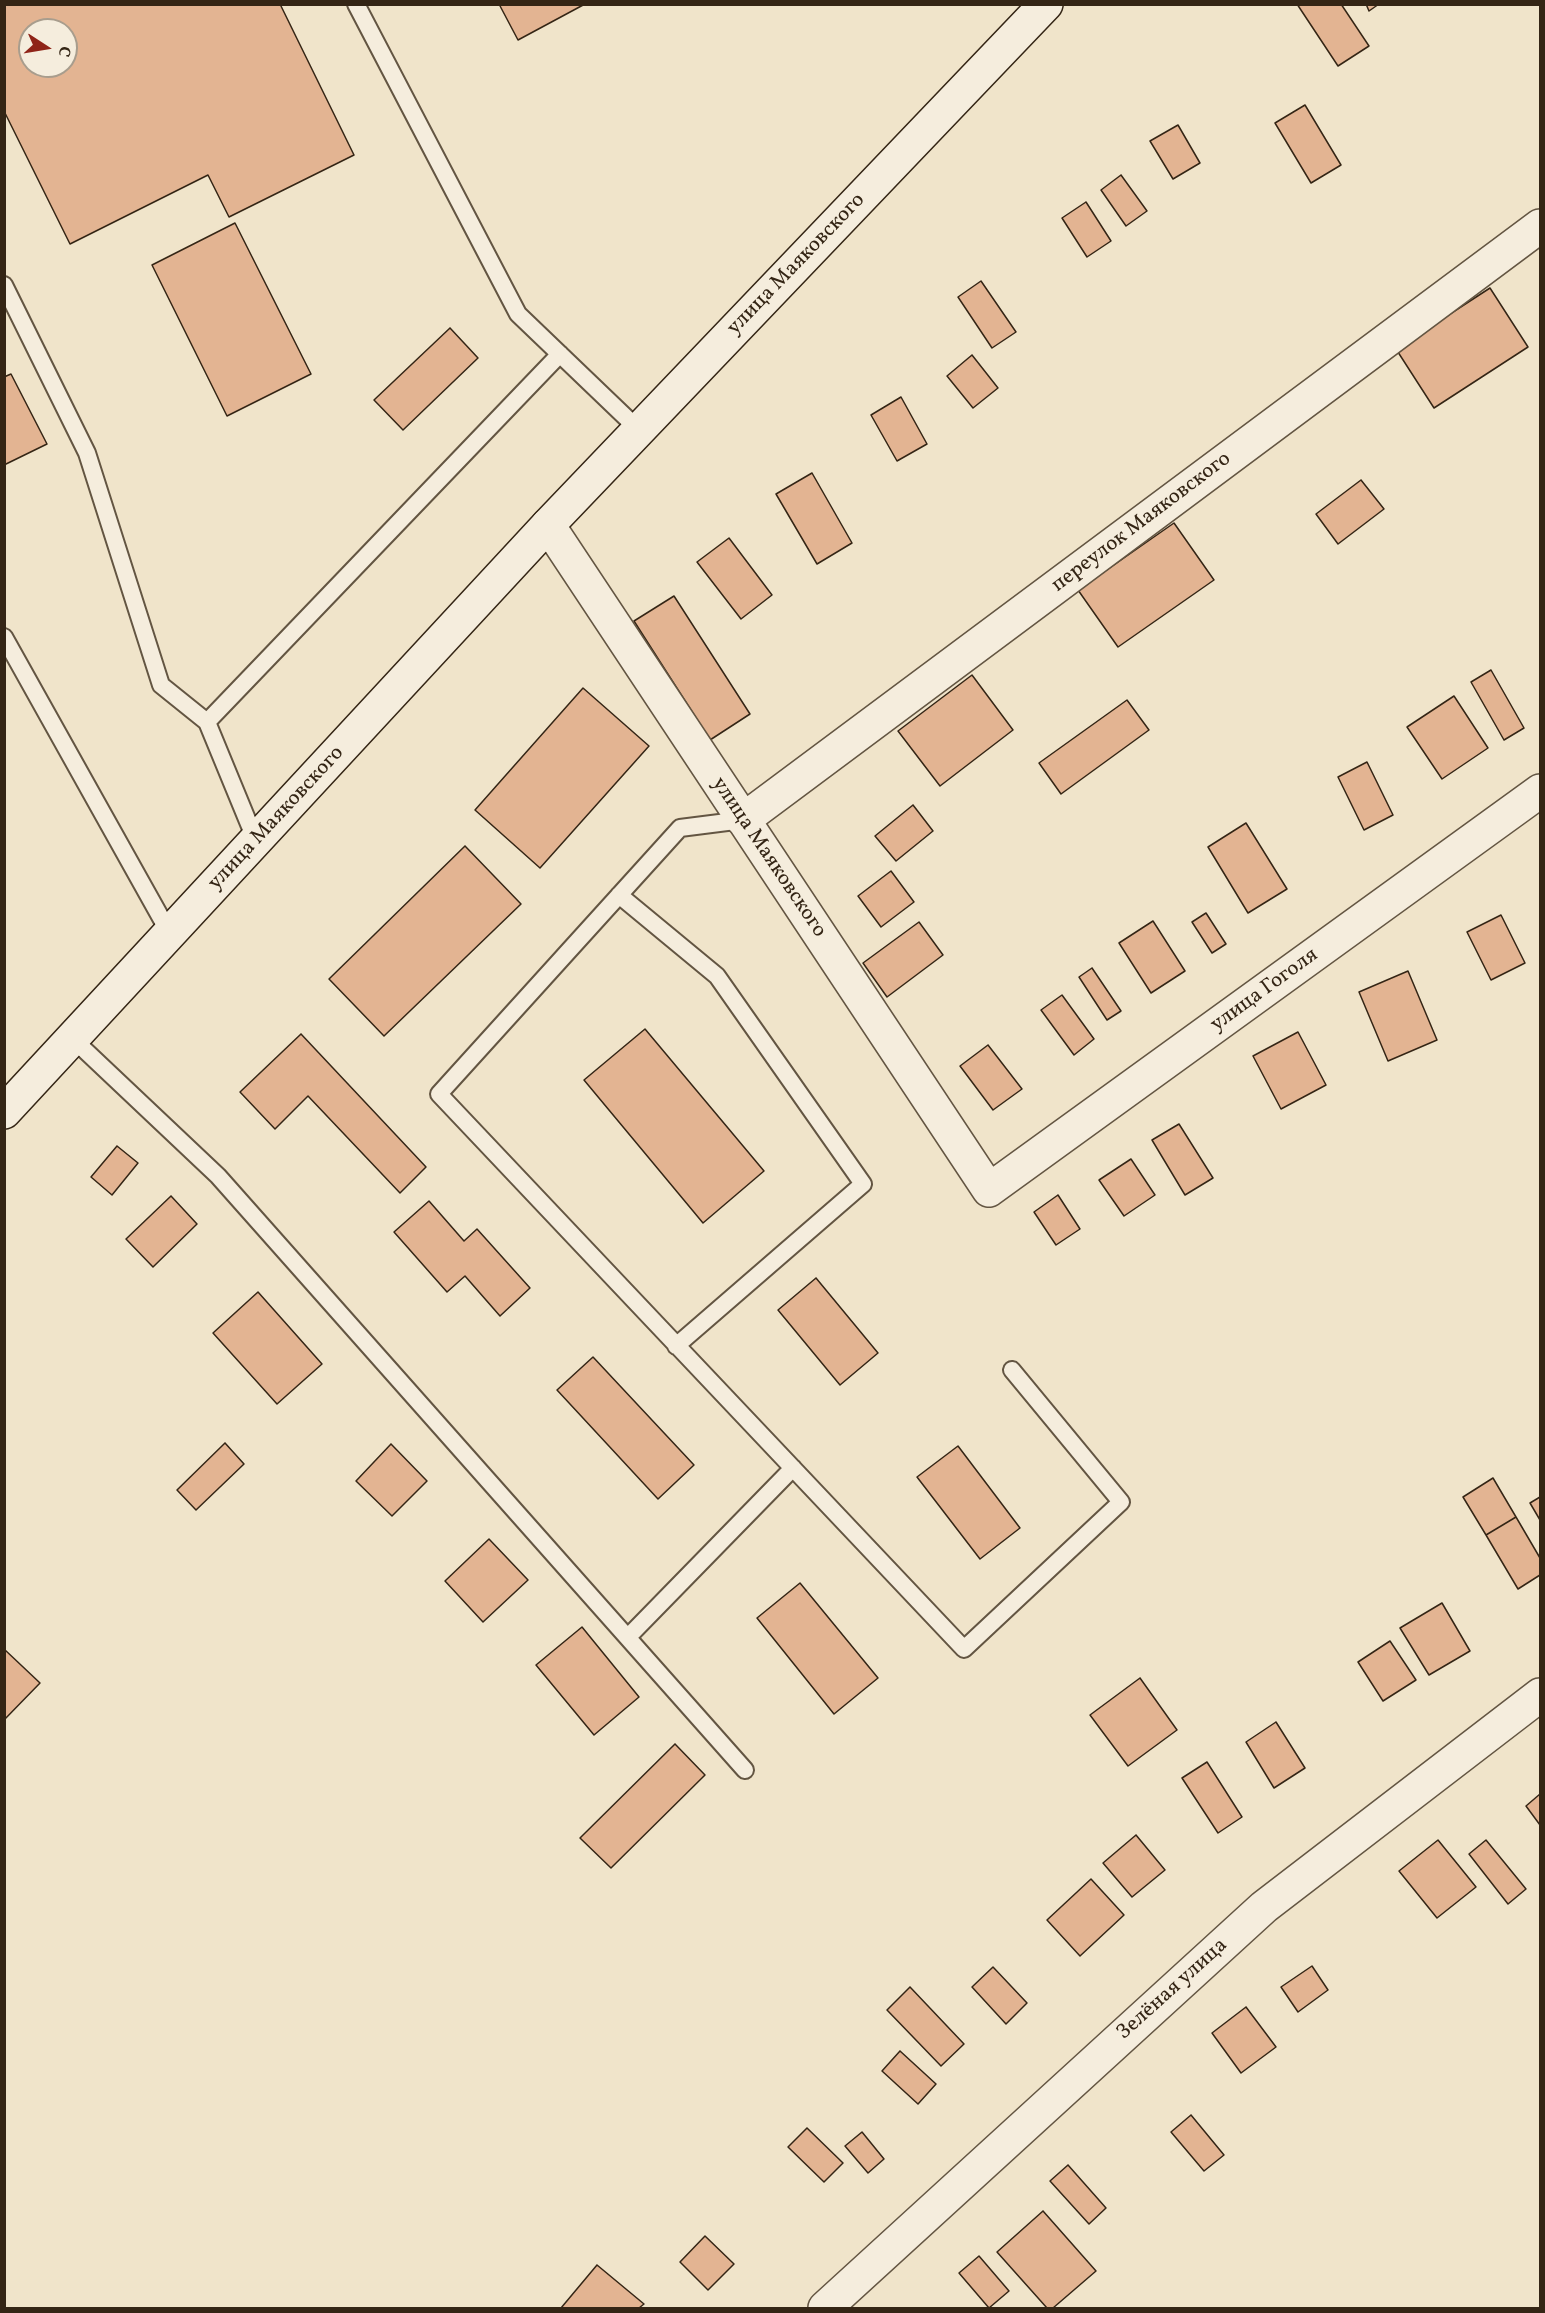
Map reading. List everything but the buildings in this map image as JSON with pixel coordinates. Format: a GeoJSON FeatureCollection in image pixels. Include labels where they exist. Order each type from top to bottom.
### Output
{"type":"FeatureCollection","features":[{"type":"Feature","properties":{"kind":"street","name":"улица Маяковского"},"geometry":{"type":"LineString","coordinates":[[5,1112],[548,525],[1046,4]]}},
{"type":"Feature","properties":{"kind":"street","name":"переулок Маяковского"},"geometry":{"type":"LineString","coordinates":[[743,820],[1540,226]]}},
{"type":"Feature","properties":{"kind":"street","name":"улица Маяковского"},"geometry":{"type":"LineString","coordinates":[[548,525],[989,1190]]}},
{"type":"Feature","properties":{"kind":"street","name":"улица Гоголя"},"geometry":{"type":"LineString","coordinates":[[989,1190],[1540,791]]}},
{"type":"Feature","properties":{"kind":"street","name":"Зелёная улица"},"geometry":{"type":"LineString","coordinates":[[825,2308],[1264,1907],[1540,1695]]}},
{"type":"Feature","properties":{"kind":"lane"},"geometry":{"type":"LineString","coordinates":[[356,4],[518,314],[639,430]]}},
{"type":"Feature","properties":{"kind":"lane"},"geometry":{"type":"LineString","coordinates":[[4,285],[87,453],[161,685],[207,722],[256,841]]}},
{"type":"Feature","properties":{"kind":"lane"},"geometry":{"type":"LineString","coordinates":[[207,722],[560,354]]}},
{"type":"Feature","properties":{"kind":"lane"},"geometry":{"type":"LineString","coordinates":[[4,637],[170,934]]}},
{"type":"Feature","properties":{"kind":"lane"},"geometry":{"type":"LineString","coordinates":[[743,820],[680,828],[439,1094],[964,1649],[1121,1502],[1012,1370]]}},
{"type":"Feature","properties":{"kind":"lane"},"geometry":{"type":"LineString","coordinates":[[619,895],[717,976],[863,1184],[676,1346]]}},
{"type":"Feature","properties":{"kind":"lane"},"geometry":{"type":"LineString","coordinates":[[73,1039],[218,1176],[745,1770]]}},
{"type":"Feature","properties":{"kind":"lane"},"geometry":{"type":"LineString","coordinates":[[628,1637],[792,1468]]}}]}
